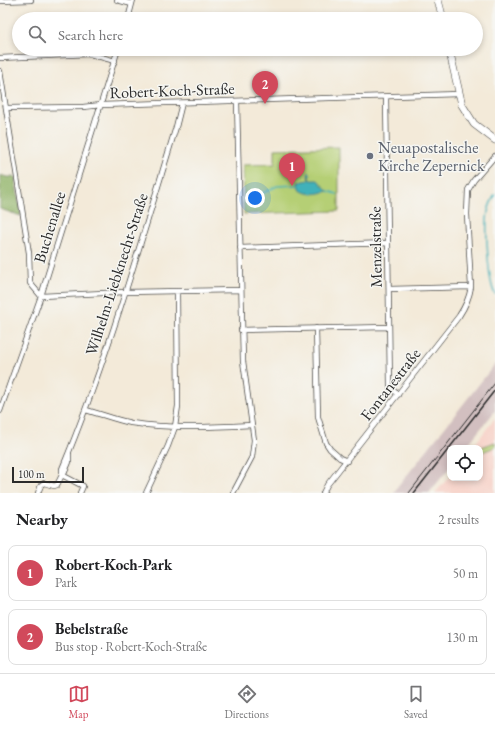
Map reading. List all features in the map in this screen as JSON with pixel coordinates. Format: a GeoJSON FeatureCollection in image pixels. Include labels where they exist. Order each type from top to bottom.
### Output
{"type":"FeatureCollection","features":[{"type":"Feature","properties":{"kind":"street"},"geometry":{"type":"LineString","coordinates":[[0,1],[31,0]]}},
{"type":"Feature","properties":{"kind":"street"},"geometry":{"type":"LineString","coordinates":[[117,0],[133,2],[130,12]]}},
{"type":"Feature","properties":{"kind":"street"},"geometry":{"type":"LineString","coordinates":[[438,0],[441,12]]}},
{"type":"Feature","properties":{"kind":"street"},"geometry":{"type":"LineString","coordinates":[[0,58],[45,56]]}},
{"type":"Feature","properties":{"kind":"street"},"geometry":{"type":"LineString","coordinates":[[97,56],[115,61]]}},
{"type":"Feature","properties":{"kind":"street","name":"Buchenallee"},"geometry":{"type":"LineString","coordinates":[[0,411],[41,296],[116,56]]}},
{"type":"Feature","properties":{"kind":"street"},"geometry":{"type":"LineString","coordinates":[[451,56],[462,105],[474,124],[495,140]]}},
{"type":"Feature","properties":{"kind":"street"},"geometry":{"type":"LineString","coordinates":[[0,72],[28,253],[30,283],[41,296],[124,292],[240,290]]}},
{"type":"Feature","properties":{"kind":"street","name":"Robert-Koch-Straße"},"geometry":{"type":"LineString","coordinates":[[6,108],[83,107],[101,105],[459,94]]}},
{"type":"Feature","properties":{"kind":"street","name":"Menzelstraße"},"geometry":{"type":"LineString","coordinates":[[386,97],[390,387],[398,395]]}},
{"type":"Feature","properties":{"kind":"street"},"geometry":{"type":"LineString","coordinates":[[233,493],[252,457],[254,440],[242,361],[237,101]]}},
{"type":"Feature","properties":{"kind":"street","name":"Wilhelm-Liebknecht-Straße"},"geometry":{"type":"LineString","coordinates":[[62,475],[64,474],[69,462],[69,452],[86,410],[176,127],[182,103]]}},
{"type":"Feature","properties":{"kind":"street"},"geometry":{"type":"LineString","coordinates":[[389,289],[471,288],[467,214],[468,190],[474,180],[495,156]]}},
{"type":"Feature","properties":{"kind":"street"},"geometry":{"type":"LineString","coordinates":[[240,248],[388,243]]}},
{"type":"Feature","properties":{"kind":"street","name":"Fontanestraße"},"geometry":{"type":"LineString","coordinates":[[323,493],[326,487],[460,316],[469,298],[471,288]]}},
{"type":"Feature","properties":{"kind":"street"},"geometry":{"type":"LineString","coordinates":[[146,493],[168,446],[175,427],[178,406],[177,292]]}},
{"type":"Feature","properties":{"kind":"street"},"geometry":{"type":"LineString","coordinates":[[241,330],[389,327]]}},
{"type":"Feature","properties":{"kind":"street"},"geometry":{"type":"LineString","coordinates":[[316,328],[318,418],[326,443],[330,449],[340,458],[347,461]]}},
{"type":"Feature","properties":{"kind":"street"},"geometry":{"type":"LineString","coordinates":[[86,410],[129,422],[175,427],[252,425]]}},
{"type":"Feature","properties":{"kind":"street"},"geometry":{"type":"LineString","coordinates":[[38,493],[44,483],[52,486],[57,485],[62,475],[83,486],[80,493]]}},
{"type":"Feature","properties":{"kind":"shaded area"},"geometry":{"type":"Polygon","coordinates":[[[495,364],[495,411],[467,445],[447,445],[447,471],[429,493],[393,493],[495,364]]]}},
{"type":"Feature","properties":{"kind":"shaded area"},"geometry":{"type":"Polygon","coordinates":[[[495,418],[495,493],[435,493],[447,479],[447,481],[483,481],[483,445],[474,445],[495,418]]]}},
{"type":"Feature","properties":{"kind":"green space"},"geometry":{"type":"Polygon","coordinates":[[[339,147],[339,211],[244,214],[243,165],[275,164],[275,149],[339,147]]]}},
{"type":"Feature","properties":{"kind":"green space"},"geometry":{"type":"Polygon","coordinates":[[[0,175],[15,177],[21,216],[0,209],[0,175]]]}},
{"type":"Feature","properties":{"kind":"green space"},"geometry":{"type":"Polygon","coordinates":[[[495,442],[495,447],[483,452],[483,446],[495,442]]]}},
{"type":"Feature","properties":{"kind":"water"},"geometry":{"type":"Polygon","coordinates":[[[309,172],[311,174],[309,177],[310,180],[318,180],[328,191],[317,194],[309,194],[299,189],[298,182],[309,180],[308,175],[309,172]]]}},
{"type":"Feature","properties":{"kind":"waterway"},"geometry":{"type":"LineString","coordinates":[[254,195],[263,193],[277,186],[298,185]]}},
{"type":"Feature","properties":{"kind":"waterway"},"geometry":{"type":"LineString","coordinates":[[328,191],[337,194]]}},
{"type":"Feature","properties":{"kind":"waterway"},"geometry":{"type":"LineString","coordinates":[[495,195],[488,210],[487,219],[489,267],[495,294]]}},
{"type":"Feature","properties":{"kind":"tram line"},"geometry":{"type":"LineString","coordinates":[[409,493],[495,383]]}},
{"type":"Feature","properties":{"kind":"railway"},"geometry":{"type":"LineString","coordinates":[[414,493],[495,390]]}},
{"type":"Feature","properties":{"kind":"place","name":"Bebelstraße"},"geometry":{"type":"Point","coordinates":[265,104]}},
{"type":"Feature","properties":{"kind":"place","name":"Neuapostalische Kirche Zepernick"},"geometry":{"type":"Point","coordinates":[370,156]}},
{"type":"Feature","properties":{"kind":"place","name":"Robert-Koch-Park"},"geometry":{"type":"Point","coordinates":[292,186]}}]}
